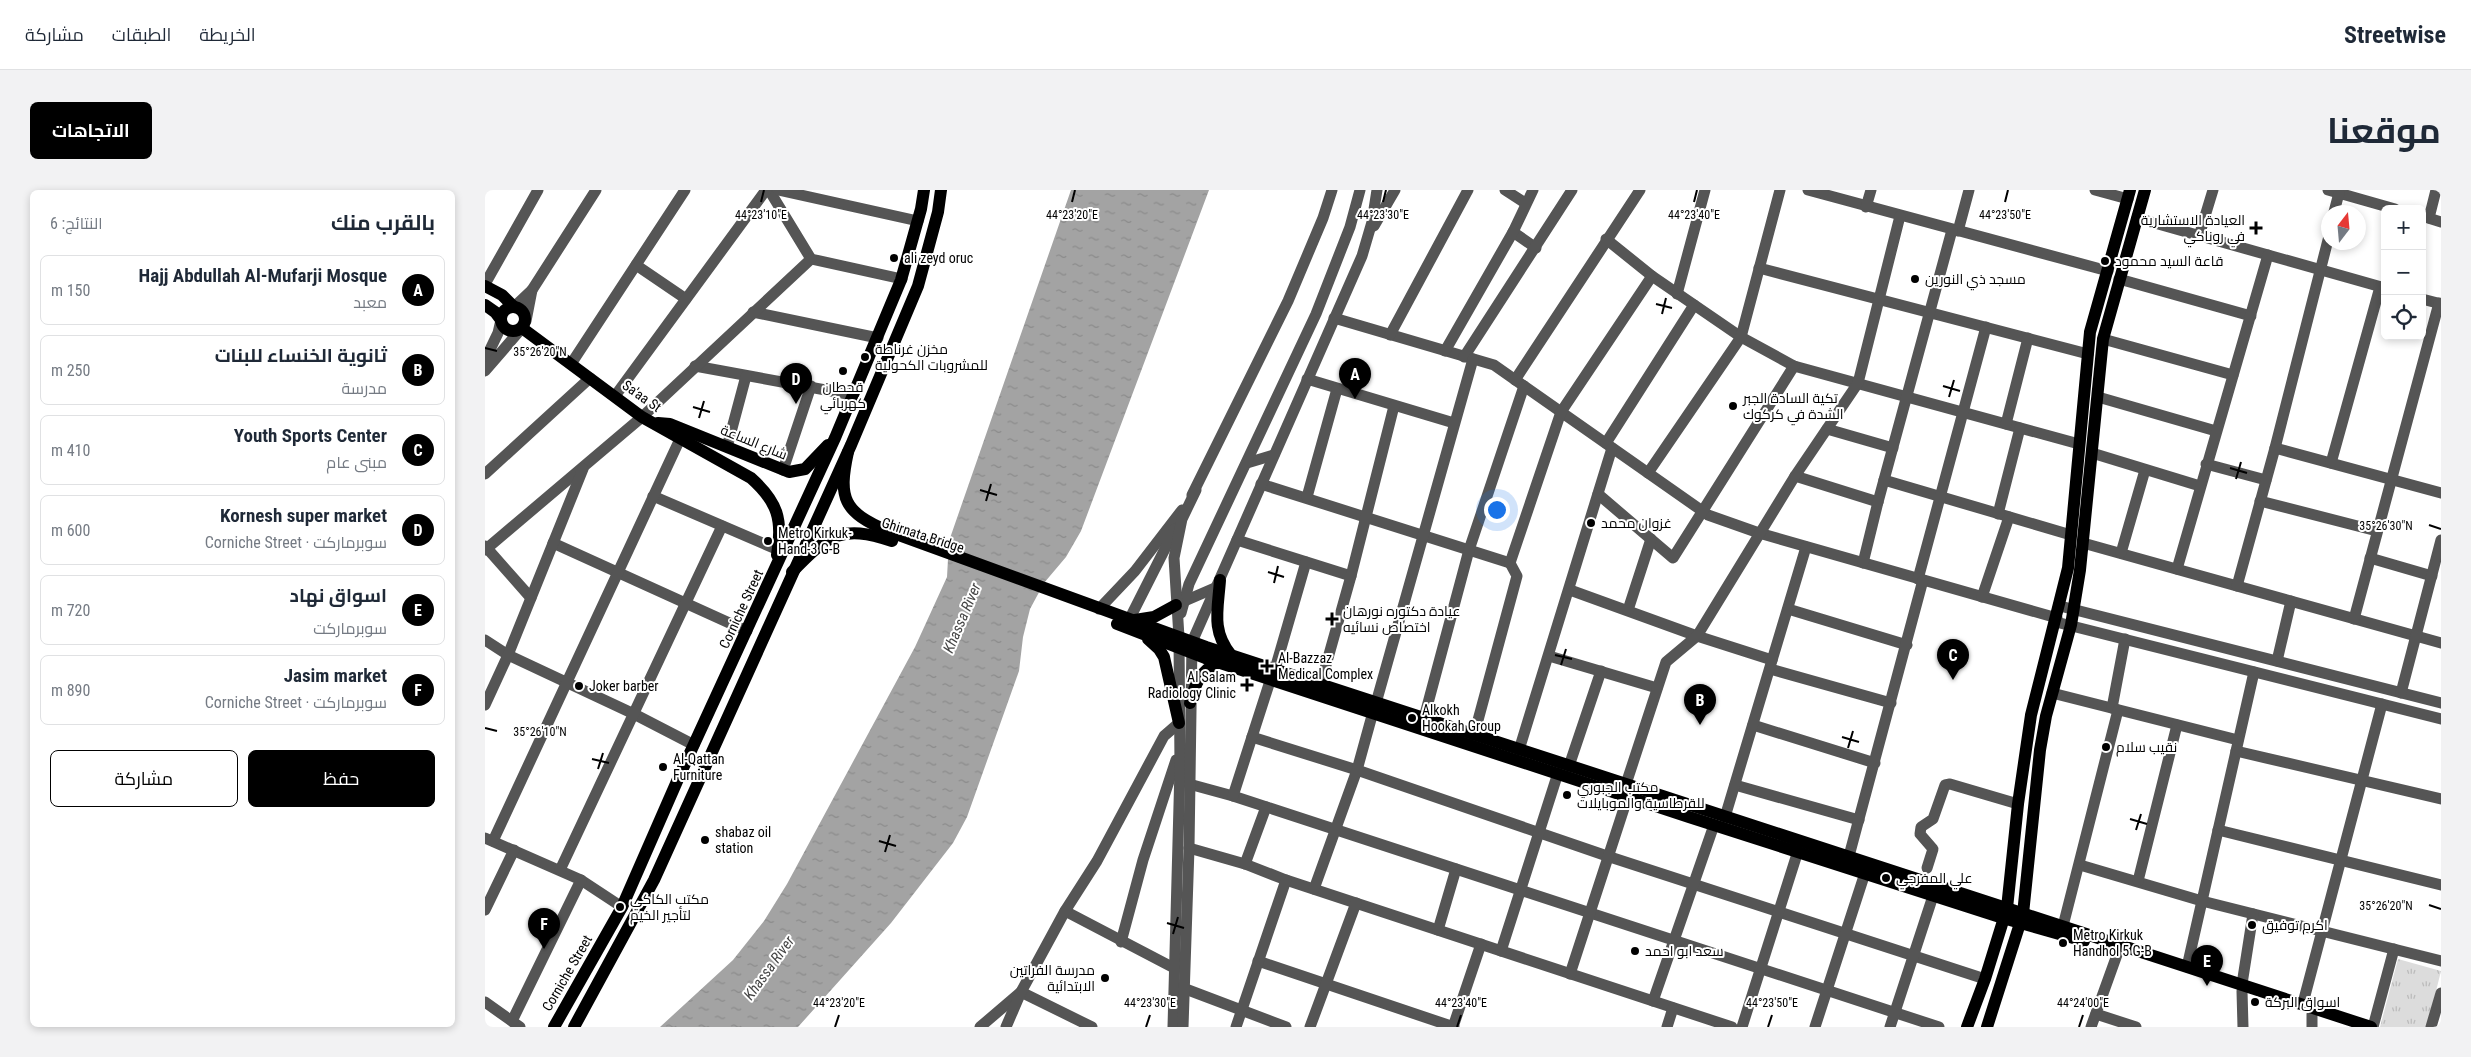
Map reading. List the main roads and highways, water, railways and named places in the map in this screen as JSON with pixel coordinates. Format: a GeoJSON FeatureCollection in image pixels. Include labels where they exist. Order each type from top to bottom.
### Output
{"type":"FeatureCollection","features":[{"type":"Feature","properties":{"kind":"main road","name":"Corniche Street"},"geometry":{"type":"LineString","coordinates":[[554,1027],[622,907],[775,570],[781,551],[835,438],[902,279],[918,221],[924,190]]}},
{"type":"Feature","properties":{"kind":"main road"},"geometry":{"type":"LineString","coordinates":[[575,1027],[670,846],[792,572],[848,452],[918,286],[938,212],[941,190]]}},
{"type":"Feature","properties":{"kind":"main road"},"geometry":{"type":"LineString","coordinates":[[1987,1027],[2022,919],[2040,750],[2052,693],[2074,609],[2083,543],[2103,339],[2145,190]]}},
{"type":"Feature","properties":{"kind":"main road"},"geometry":{"type":"LineString","coordinates":[[1967,1027],[1985,978],[2005,913],[2031,715],[2058,615],[2068,568],[2090,332],[2129,194]]}},
{"type":"Feature","properties":{"kind":"main road"},"geometry":{"type":"LineString","coordinates":[[485,285],[503,295],[514,307],[524,313],[524,325],[511,331],[504,328],[495,312],[485,305]]}},
{"type":"Feature","properties":{"kind":"main road"},"geometry":{"type":"LineString","coordinates":[[501,320],[506,309],[514,307]]}},
{"type":"Feature","properties":{"kind":"main road","name":"Sa'aa St"},"geometry":{"type":"LineString","coordinates":[[524,325],[571,364],[647,419],[751,478],[767,492],[777,510],[781,551]]}},
{"type":"Feature","properties":{"kind":"main road","name":"شارع الساعة"},"geometry":{"type":"LineString","coordinates":[[647,419],[670,424],[783,470],[795,472],[805,469],[835,438]]}},
{"type":"Feature","properties":{"kind":"main road","name":"Ghirnata Bridge"},"geometry":{"type":"LineString","coordinates":[[848,452],[842,489],[844,498],[852,511],[866,522],[931,550],[1053,594]]}},
{"type":"Feature","properties":{"kind":"main road","name":"Ghirnata Bridge"},"geometry":{"type":"LineString","coordinates":[[792,572],[826,541],[853,532],[872,534],[931,550]]}},
{"type":"Feature","properties":{"kind":"main road"},"geometry":{"type":"LineString","coordinates":[[1219,583],[1217,630],[1220,640],[1231,655]]}},
{"type":"Feature","properties":{"kind":"main road"},"geometry":{"type":"LineString","coordinates":[[1053,594],[1140,633],[1231,655],[1273,674],[1627,790],[1714,824],[1933,896],[2005,913]]}},
{"type":"Feature","properties":{"kind":"main road"},"geometry":{"type":"LineString","coordinates":[[1053,594],[1129,620],[1219,662],[1321,683],[1375,707],[1424,718],[1519,750],[1564,769]]}},
{"type":"Feature","properties":{"kind":"main road"},"geometry":{"type":"LineString","coordinates":[[1129,620],[1155,617],[1178,602]]}},
{"type":"Feature","properties":{"kind":"main road"},"geometry":{"type":"LineString","coordinates":[[1140,633],[1155,644],[1164,657],[1179,723]]}},
{"type":"Feature","properties":{"kind":"main road"},"geometry":{"type":"LineString","coordinates":[[1190,703],[1199,677],[1207,668],[1219,662]]}},
{"type":"Feature","properties":{"kind":"main road"},"geometry":{"type":"LineString","coordinates":[[1627,790],[1725,817],[1849,856],[2118,952],[2303,1003],[2372,1027]]}},
{"type":"Feature","properties":{"kind":"main road"},"geometry":{"type":"LineString","coordinates":[[666,807],[684,815]]}},
{"type":"Feature","properties":{"kind":"main road"},"geometry":{"type":"LineString","coordinates":[[653,838],[670,846]]}},
{"type":"Feature","properties":{"kind":"main road"},"geometry":{"type":"LineString","coordinates":[[2022,919],[2063,926],[2187,967],[2351,1027]]}},
{"type":"Feature","properties":{"kind":"water","name":"Khassa River"},"geometry":{"type":"Polygon","coordinates":[[[1071,190],[1209,190],[1081,531],[1066,557],[1044,583],[1030,609],[1023,637],[1019,671],[967,817],[953,843],[891,923],[798,1027],[660,1027],[733,960],[764,921],[787,884],[915,647],[947,577],[949,541],[1071,190]]]}},
{"type":"Feature","properties":{"kind":"place","name":"العيادة الاستشارية في روناكي"},"geometry":{"type":"Point","coordinates":[2256,228]}},
{"type":"Feature","properties":{"kind":"place","name":"ali zeyd oruc"},"geometry":{"type":"Point","coordinates":[894,258]}},
{"type":"Feature","properties":{"kind":"place","name":"قاعة السيد محمود"},"geometry":{"type":"Point","coordinates":[2105,261]}},
{"type":"Feature","properties":{"kind":"place","name":"مسجد ذي النورين"},"geometry":{"type":"Point","coordinates":[1915,279]}},
{"type":"Feature","properties":{"kind":"place","name":"مخزن غرناطة للمشروبات الكحولية"},"geometry":{"type":"Point","coordinates":[865,357]}},
{"type":"Feature","properties":{"kind":"place","name":"قحطان كهربائي"},"geometry":{"type":"Point","coordinates":[843,371]}},
{"type":"Feature","properties":{"kind":"place","name":"Hajj Abdullah Al-Mufarji Mosque"},"geometry":{"type":"Point","coordinates":[1355,399]}},
{"type":"Feature","properties":{"kind":"place","name":"Kornesh super market"},"geometry":{"type":"Point","coordinates":[796,404]}},
{"type":"Feature","properties":{"kind":"place","name":"تكية السادة الجبر الشدة في كركوك"},"geometry":{"type":"Point","coordinates":[1733,406]}},
{"type":"Feature","properties":{"kind":"place","name":"غزوان محمد"},"geometry":{"type":"Point","coordinates":[1591,523]}},
{"type":"Feature","properties":{"kind":"place","name":"Metro Kirkuk- Hand-3 G-B"},"geometry":{"type":"Point","coordinates":[768,541]}},
{"type":"Feature","properties":{"kind":"place","name":"عيادة دكتوره نورهان اختصاص نسائيه"},"geometry":{"type":"Point","coordinates":[1332,619]}},
{"type":"Feature","properties":{"kind":"place","name":"Al-Bazzaz Medical Complex"},"geometry":{"type":"Point","coordinates":[1267,666]}},
{"type":"Feature","properties":{"kind":"place","name":"Youth Sports Center"},"geometry":{"type":"Point","coordinates":[1953,680]}},
{"type":"Feature","properties":{"kind":"place","name":"Al Salam Radiology Clinic"},"geometry":{"type":"Point","coordinates":[1247,685]}},
{"type":"Feature","properties":{"kind":"place","name":"Joker barber"},"geometry":{"type":"Point","coordinates":[579,686]}},
{"type":"Feature","properties":{"kind":"place","name":"Alkokh Hookah Group"},"geometry":{"type":"Point","coordinates":[1412,718]}},
{"type":"Feature","properties":{"kind":"place","name":"ثانوية الخنساء للبنات"},"geometry":{"type":"Point","coordinates":[1700,725]}},
{"type":"Feature","properties":{"kind":"place","name":"نقيب سلام"},"geometry":{"type":"Point","coordinates":[2106,747]}},
{"type":"Feature","properties":{"kind":"place","name":"Al-Qattan Furniture"},"geometry":{"type":"Point","coordinates":[663,767]}},
{"type":"Feature","properties":{"kind":"place","name":"مكتب الجبوري للقرطاسية والموبايلات"},"geometry":{"type":"Point","coordinates":[1567,795]}},
{"type":"Feature","properties":{"kind":"place","name":"shabaz oil station"},"geometry":{"type":"Point","coordinates":[705,840]}},
{"type":"Feature","properties":{"kind":"place","name":"علي المفرجي"},"geometry":{"type":"Point","coordinates":[1886,878]}},
{"type":"Feature","properties":{"kind":"place","name":"مكتب الكاكي لتأجير الخيم"},"geometry":{"type":"Point","coordinates":[620,907]}},
{"type":"Feature","properties":{"kind":"place","name":"اكرم توفيق"},"geometry":{"type":"Point","coordinates":[2252,925]}},
{"type":"Feature","properties":{"kind":"place","name":"Metro Kirkuk Handhol 5 G-B"},"geometry":{"type":"Point","coordinates":[2063,943]}},
{"type":"Feature","properties":{"kind":"place","name":"Jasim market"},"geometry":{"type":"Point","coordinates":[544,949]}},
{"type":"Feature","properties":{"kind":"place","name":"سعد ابو احمد"},"geometry":{"type":"Point","coordinates":[1635,951]}},
{"type":"Feature","properties":{"kind":"place","name":"مدرسة الفراتين الابتدائية"},"geometry":{"type":"Point","coordinates":[1105,978]}},
{"type":"Feature","properties":{"kind":"place","name":"اسواق نهاد"},"geometry":{"type":"Point","coordinates":[2207,986]}},
{"type":"Feature","properties":{"kind":"place","name":"اسواق البركة"},"geometry":{"type":"Point","coordinates":[2255,1002]}}]}
